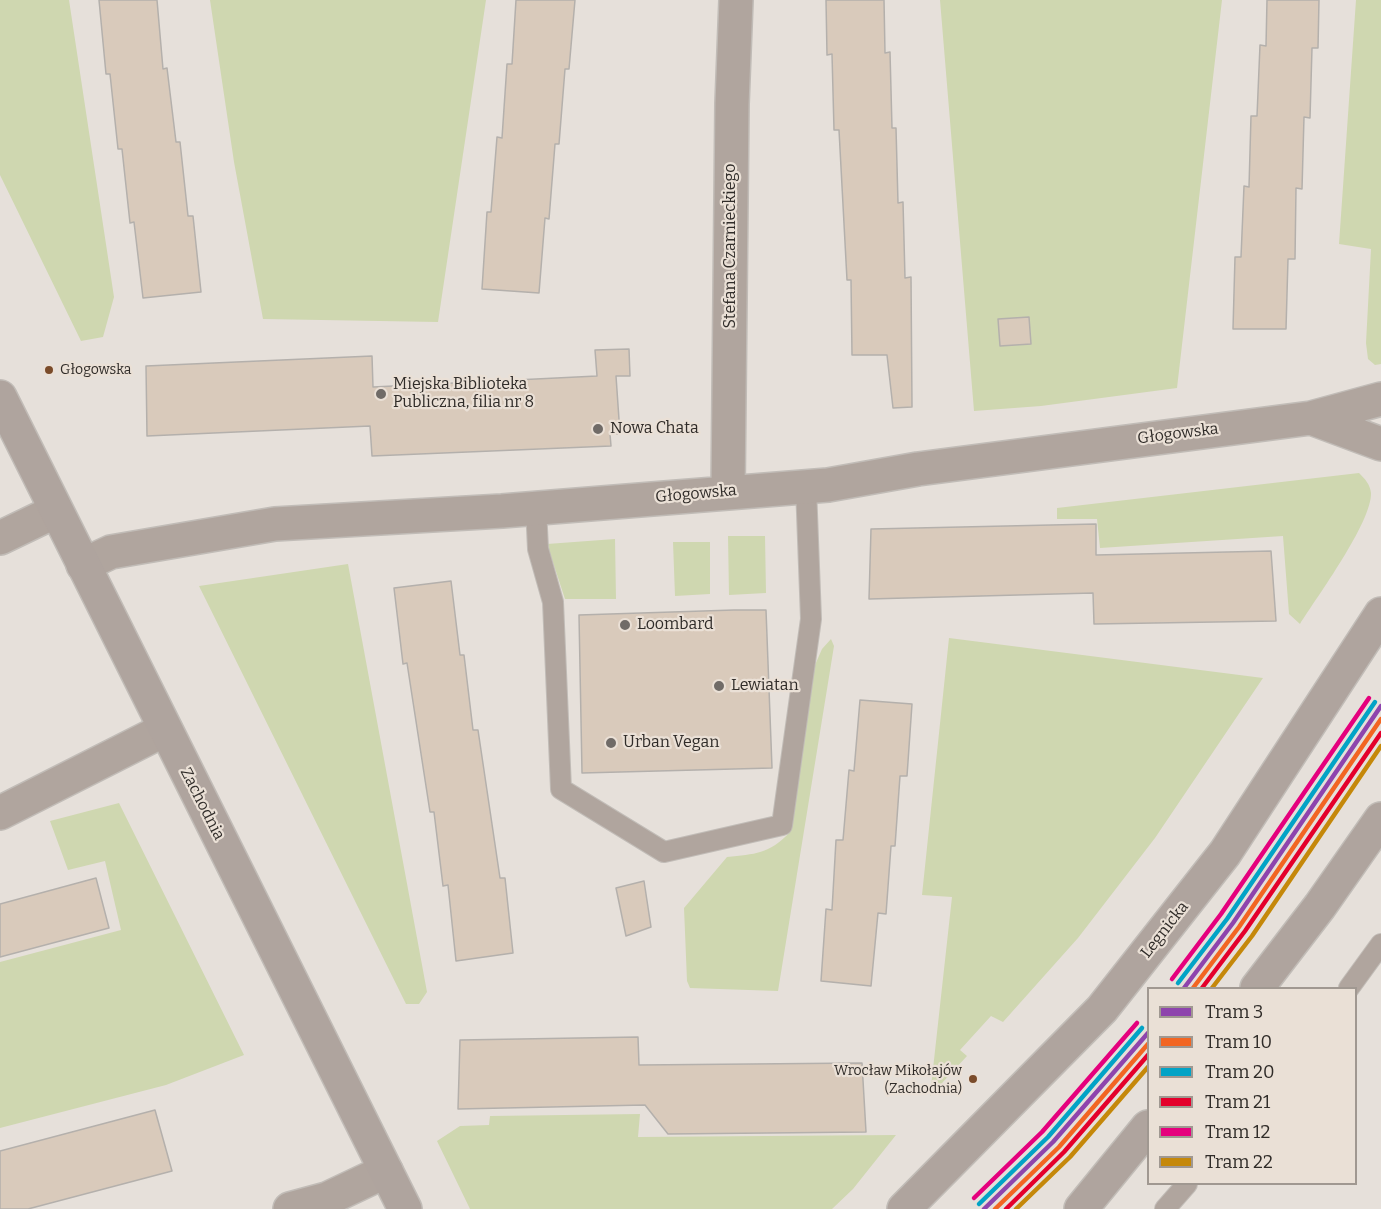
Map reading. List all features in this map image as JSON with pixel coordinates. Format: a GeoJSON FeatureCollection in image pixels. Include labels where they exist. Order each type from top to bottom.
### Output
{"type":"FeatureCollection","features":[{"type":"Feature","properties":{"kind":"main road","name":"Zachodnia"},"geometry":{"type":"LineString","coordinates":[[0,398],[405,1209]]}},
{"type":"Feature","properties":{"kind":"main road","name":"Legnicka"},"geometry":{"type":"LineString","coordinates":[[904,1209],[1102,1009],[1225,853],[1381,614]]}},
{"type":"Feature","properties":{"kind":"main road"},"geometry":{"type":"LineString","coordinates":[[1258,987],[1320,906],[1381,819]]}},
{"type":"Feature","properties":{"kind":"main road"},"geometry":{"type":"LineString","coordinates":[[1081,1209],[1147,1129]]}},
{"type":"Feature","properties":{"kind":"street","name":"Stefana Czarnieckiego"},"geometry":{"type":"LineString","coordinates":[[728,491],[732,104],[736,0]]}},
{"type":"Feature","properties":{"kind":"street","name":"Głogowska"},"geometry":{"type":"LineString","coordinates":[[83,565],[111,552],[275,524],[536,508],[728,491],[806,487],[918,469],[1311,418],[1381,399]]}},
{"type":"Feature","properties":{"kind":"street","name":"Głogowska"},"geometry":{"type":"LineString","coordinates":[[1311,418],[1381,444]]}},
{"type":"Feature","properties":{"kind":"street"},"geometry":{"type":"LineString","coordinates":[[0,538],[56,512]]}},
{"type":"Feature","properties":{"kind":"street"},"geometry":{"type":"LineString","coordinates":[[0,813],[164,730]]}},
{"type":"Feature","properties":{"kind":"street"},"geometry":{"type":"LineString","coordinates":[[290,1209],[327,1199],[386,1171]]}},
{"type":"Feature","properties":{"kind":"lane"},"geometry":{"type":"LineString","coordinates":[[536,508],[538,549],[553,602],[561,789],[664,852],[782,825],[811,619],[806,487]]}},
{"type":"Feature","properties":{"kind":"lane"},"geometry":{"type":"LineString","coordinates":[[1350,987],[1381,944]]}},
{"type":"Feature","properties":{"kind":"lane"},"geometry":{"type":"LineString","coordinates":[[1165,1209],[1185,1185]]}},
{"type":"Feature","properties":{"kind":"green space"},"geometry":{"type":"Polygon","coordinates":[[[0,0],[69,0],[114,297],[103,337],[81,341],[0,175],[0,0]]]}},
{"type":"Feature","properties":{"kind":"green space"},"geometry":{"type":"Polygon","coordinates":[[[210,0],[486,0],[438,322],[263,319],[234,162],[210,0]]]}},
{"type":"Feature","properties":{"kind":"green space"},"geometry":{"type":"Polygon","coordinates":[[[940,0],[1222,0],[1177,388],[1041,406],[974,411],[940,0]]]}},
{"type":"Feature","properties":{"kind":"green space"},"geometry":{"type":"Polygon","coordinates":[[[1356,0],[1381,0],[1381,364],[1375,365],[1368,359],[1366,343],[1371,249],[1339,244],[1356,0]]]}},
{"type":"Feature","properties":{"kind":"green space"},"geometry":{"type":"Polygon","coordinates":[[[1359,473],[1368,484],[1371,493],[1363,522],[1300,624],[1289,614],[1283,536],[1100,548],[1097,519],[1057,519],[1057,508],[1359,473]]]}},
{"type":"Feature","properties":{"kind":"green space"},"geometry":{"type":"Polygon","coordinates":[[[728,536],[765,536],[766,593],[729,595],[728,536]]]}},
{"type":"Feature","properties":{"kind":"green space"},"geometry":{"type":"Polygon","coordinates":[[[615,539],[616,599],[565,599],[547,544],[615,539]]]}},
{"type":"Feature","properties":{"kind":"green space"},"geometry":{"type":"Polygon","coordinates":[[[673,542],[710,542],[710,594],[675,596],[673,542]]]}},
{"type":"Feature","properties":{"kind":"green space"},"geometry":{"type":"Polygon","coordinates":[[[348,564],[427,992],[419,1004],[406,1004],[199,586],[348,564]]]}},
{"type":"Feature","properties":{"kind":"green space"},"geometry":{"type":"Polygon","coordinates":[[[949,638],[1263,678],[1155,838],[1078,938],[1003,1022],[991,1016],[960,1050],[967,1056],[930,1096],[952,897],[922,895],[949,638]]]}},
{"type":"Feature","properties":{"kind":"green space"},"geometry":{"type":"Polygon","coordinates":[[[831,639],[834,646],[778,991],[690,988],[687,981],[684,908],[727,857],[761,852],[775,845],[789,833],[815,665],[822,649],[831,639]]]}},
{"type":"Feature","properties":{"kind":"green space"},"geometry":{"type":"Polygon","coordinates":[[[119,803],[244,1055],[166,1085],[0,1128],[0,962],[121,930],[105,861],[68,870],[50,821],[119,803]]]}},
{"type":"Feature","properties":{"kind":"green space"},"geometry":{"type":"Polygon","coordinates":[[[640,1114],[638,1137],[896,1135],[853,1189],[832,1209],[470,1209],[437,1141],[460,1126],[489,1125],[490,1116],[640,1114]]]}},
{"type":"Feature","properties":{"kind":"building"},"geometry":{"type":"Polygon","coordinates":[[[99,0],[157,0],[163,69],[167,68],[176,142],[180,142],[188,216],[193,216],[201,292],[143,298],[134,222],[130,223],[122,149],[118,149],[110,74],[106,74],[99,0]]]}},
{"type":"Feature","properties":{"kind":"building"},"geometry":{"type":"Polygon","coordinates":[[[516,0],[575,0],[569,69],[565,69],[559,144],[555,144],[549,219],[545,218],[539,293],[482,289],[487,212],[491,212],[497,137],[502,138],[507,64],[512,64],[516,0]]]}},
{"type":"Feature","properties":{"kind":"building"},"geometry":{"type":"Polygon","coordinates":[[[826,0],[884,0],[885,53],[890,52],[892,128],[896,128],[898,203],[903,202],[905,278],[911,277],[912,407],[893,408],[887,355],[852,355],[851,280],[847,280],[839,130],[834,130],[832,54],[827,55],[826,0]]]}},
{"type":"Feature","properties":{"kind":"building"},"geometry":{"type":"Polygon","coordinates":[[[1267,0],[1319,0],[1318,48],[1312,48],[1310,118],[1304,117],[1302,189],[1296,188],[1295,259],[1288,259],[1286,329],[1233,329],[1235,257],[1241,257],[1244,186],[1249,187],[1251,116],[1257,116],[1260,45],[1266,46],[1267,0]]]}},
{"type":"Feature","properties":{"kind":"building"},"geometry":{"type":"Polygon","coordinates":[[[1029,317],[1031,344],[1000,346],[998,319],[1029,317]]]}},
{"type":"Feature","properties":{"kind":"building"},"geometry":{"type":"Polygon","coordinates":[[[629,349],[630,376],[616,376],[620,434],[610,434],[611,446],[372,456],[370,426],[147,436],[146,366],[372,356],[373,387],[597,376],[595,350],[629,349]]]}},
{"type":"Feature","properties":{"kind":"building"},"geometry":{"type":"Polygon","coordinates":[[[1096,524],[1096,555],[1271,551],[1276,621],[1094,624],[1093,593],[869,599],[871,529],[1096,524]]]}},
{"type":"Feature","properties":{"kind":"building"},"geometry":{"type":"Polygon","coordinates":[[[451,581],[460,655],[464,655],[473,730],[478,730],[500,878],[505,878],[513,953],[456,961],[448,885],[443,886],[434,812],[430,812],[407,663],[403,664],[394,588],[451,581]]]}},
{"type":"Feature","properties":{"kind":"building"},"geometry":{"type":"Polygon","coordinates":[[[766,610],[772,768],[582,773],[579,615],[766,610]]]}},
{"type":"Feature","properties":{"kind":"building"},"geometry":{"type":"Polygon","coordinates":[[[860,700],[912,704],[907,776],[900,776],[895,846],[891,846],[886,914],[878,913],[871,986],[821,981],[826,909],[832,910],[836,840],[843,840],[849,770],[854,771],[860,700]]]}},
{"type":"Feature","properties":{"kind":"building"},"geometry":{"type":"Polygon","coordinates":[[[96,878],[109,928],[0,957],[0,904],[96,878]]]}},
{"type":"Feature","properties":{"kind":"building"},"geometry":{"type":"Polygon","coordinates":[[[644,881],[651,927],[626,936],[616,888],[644,881]]]}},
{"type":"Feature","properties":{"kind":"building"},"geometry":{"type":"Polygon","coordinates":[[[638,1037],[639,1065],[862,1063],[866,1132],[668,1134],[645,1105],[458,1109],[460,1040],[638,1037]]]}},
{"type":"Feature","properties":{"kind":"building"},"geometry":{"type":"Polygon","coordinates":[[[155,1110],[172,1171],[28,1209],[0,1209],[0,1151],[155,1110]]]}},
{"type":"Feature","properties":{"kind":"tram line","name":"12"},"geometry":{"type":"LineString","coordinates":[[1172,979],[1221,914],[1369,698]]}},
{"type":"Feature","properties":{"kind":"tram line","name":"20"},"geometry":{"type":"LineString","coordinates":[[1178,983],[1227,919],[1375,702]]}},
{"type":"Feature","properties":{"kind":"tram line","name":"3"},"geometry":{"type":"LineString","coordinates":[[1185,987],[1233,923],[1381,706]]}},
{"type":"Feature","properties":{"kind":"tram line","name":"10"},"geometry":{"type":"LineString","coordinates":[[1194,987],[1239,927],[1381,719]]}},
{"type":"Feature","properties":{"kind":"tram line","name":"21"},"geometry":{"type":"LineString","coordinates":[[1203,987],[1245,931],[1381,733]]}},
{"type":"Feature","properties":{"kind":"tram line","name":"22"},"geometry":{"type":"LineString","coordinates":[[1213,987],[1252,936],[1381,746]]}},
{"type":"Feature","properties":{"kind":"tram line","name":"12"},"geometry":{"type":"LineString","coordinates":[[974,1198],[1042,1132],[1137,1023]]}},
{"type":"Feature","properties":{"kind":"tram line","name":"20"},"geometry":{"type":"LineString","coordinates":[[979,1204],[1048,1137],[1142,1028]]}},
{"type":"Feature","properties":{"kind":"tram line","name":"3"},"geometry":{"type":"LineString","coordinates":[[984,1209],[1053,1142],[1147,1034]]}},
{"type":"Feature","properties":{"kind":"tram line","name":"10"},"geometry":{"type":"LineString","coordinates":[[995,1209],[1059,1147],[1147,1045]]}},
{"type":"Feature","properties":{"kind":"tram line","name":"21"},"geometry":{"type":"LineString","coordinates":[[1006,1209],[1064,1152],[1147,1056]]}},
{"type":"Feature","properties":{"kind":"tram line","name":"22"},"geometry":{"type":"LineString","coordinates":[[1016,1209],[1070,1157],[1147,1068]]}},
{"type":"Feature","properties":{"kind":"place","name":"Głogowska"},"geometry":{"type":"Point","coordinates":[49,370]}},
{"type":"Feature","properties":{"kind":"place","name":"Miejska Biblioteka Publiczna, filia nr 8"},"geometry":{"type":"Point","coordinates":[381,394]}},
{"type":"Feature","properties":{"kind":"place","name":"Nowa Chata"},"geometry":{"type":"Point","coordinates":[598,429]}},
{"type":"Feature","properties":{"kind":"place","name":"Loombard"},"geometry":{"type":"Point","coordinates":[625,625]}},
{"type":"Feature","properties":{"kind":"place","name":"Lewiatan"},"geometry":{"type":"Point","coordinates":[719,686]}},
{"type":"Feature","properties":{"kind":"place","name":"Urban Vegan"},"geometry":{"type":"Point","coordinates":[611,743]}},
{"type":"Feature","properties":{"kind":"place","name":"Wrocław Mikołajów (Zachodnia)"},"geometry":{"type":"Point","coordinates":[973,1079]}}]}
